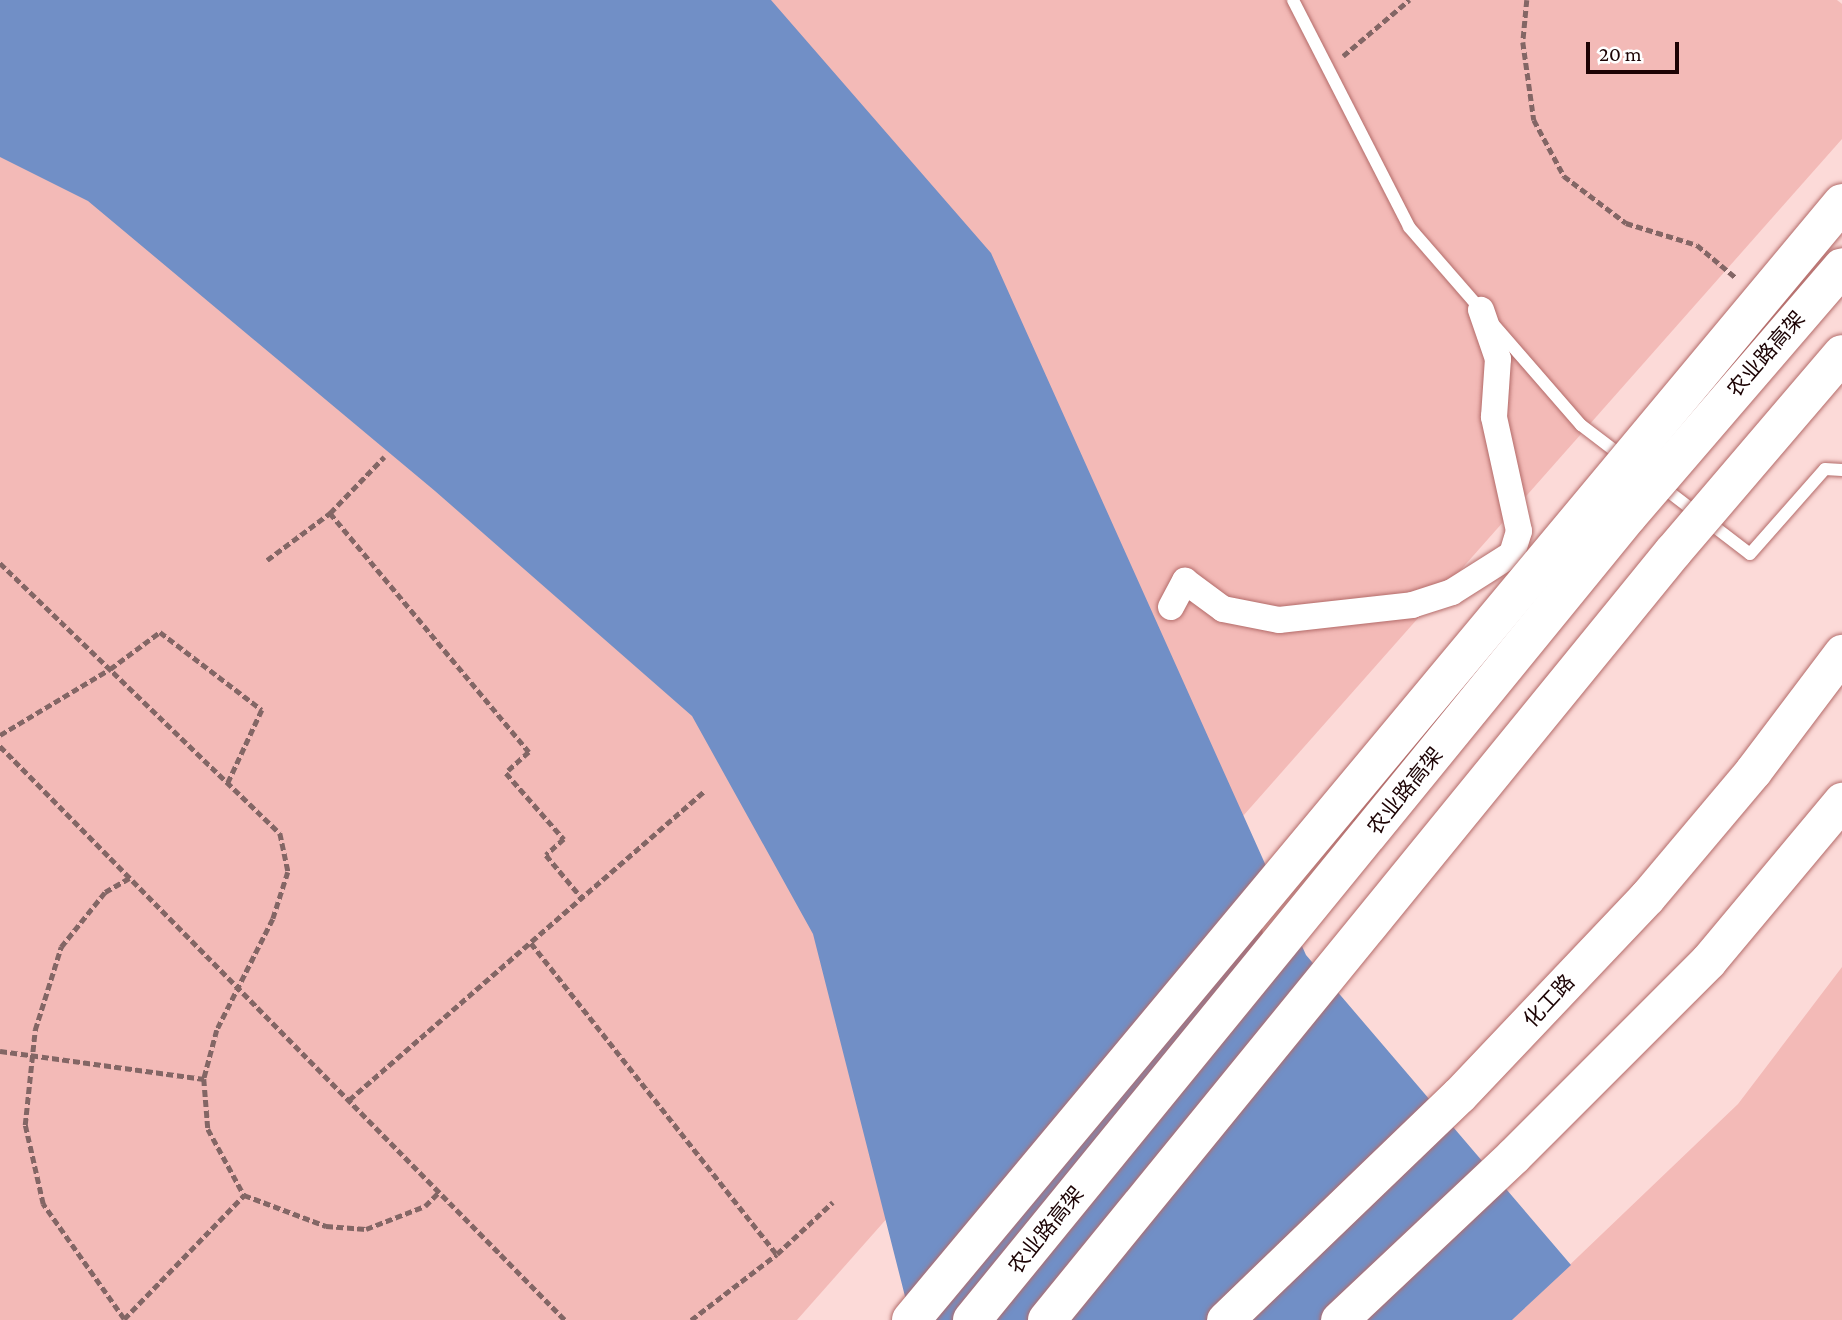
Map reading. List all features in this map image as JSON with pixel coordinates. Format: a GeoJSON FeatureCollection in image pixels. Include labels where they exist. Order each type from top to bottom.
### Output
{"type":"FeatureCollection","features":[{"type":"Feature","properties":{"kind":"highway"},"geometry":{"type":"LineString","coordinates":[[911,1320],[1842,203]]}},
{"type":"Feature","properties":{"kind":"highway","name":"农业路高架"},"geometry":{"type":"LineString","coordinates":[[972,1320],[1628,516],[1842,267]]}},
{"type":"Feature","properties":{"kind":"highway"},"geometry":{"type":"LineString","coordinates":[[1047,1320],[1673,552],[1842,354]]}},
{"type":"Feature","properties":{"kind":"highway"},"geometry":{"type":"LineString","coordinates":[[1256,974],[1355,787]]}},
{"type":"Feature","properties":{"kind":"main road","name":"化工路"},"geometry":{"type":"LineString","coordinates":[[1225,1320],[1459,1095],[1647,897],[1753,771],[1842,653]]}},
{"type":"Feature","properties":{"kind":"main road"},"geometry":{"type":"LineString","coordinates":[[1339,1320],[1513,1157],[1708,961],[1842,801]]}},
{"type":"Feature","properties":{"kind":"street"},"geometry":{"type":"LineString","coordinates":[[1171,607],[1185,581],[1223,609],[1279,620],[1412,605],[1452,592],[1511,554],[1519,531],[1494,417],[1498,359],[1481,310]]}},
{"type":"Feature","properties":{"kind":"lane"},"geometry":{"type":"LineString","coordinates":[[1293,0],[1409,227],[1581,425],[1751,554],[1825,469],[1842,470]]}},
{"type":"Feature","properties":{"kind":"path"},"geometry":{"type":"LineString","coordinates":[[1328,69],[1409,0]]}},
{"type":"Feature","properties":{"kind":"path"},"geometry":{"type":"LineString","coordinates":[[1527,0],[1523,42],[1534,120],[1564,176],[1626,223],[1697,246],[1737,278]]}},
{"type":"Feature","properties":{"kind":"path"},"geometry":{"type":"LineString","coordinates":[[267,560],[330,513],[384,457]]}},
{"type":"Feature","properties":{"kind":"path"},"geometry":{"type":"LineString","coordinates":[[330,513],[529,752],[506,773],[564,839],[546,855],[582,898]]}},
{"type":"Feature","properties":{"kind":"path"},"geometry":{"type":"LineString","coordinates":[[0,563],[280,833],[288,872],[273,919],[217,1030],[204,1079],[208,1129],[244,1195],[326,1226],[366,1229],[425,1206],[439,1192]]}},
{"type":"Feature","properties":{"kind":"path"},"geometry":{"type":"LineString","coordinates":[[0,735],[110,669],[160,632],[262,710],[228,783]]}},
{"type":"Feature","properties":{"kind":"path"},"geometry":{"type":"LineString","coordinates":[[0,746],[565,1320]]}},
{"type":"Feature","properties":{"kind":"path"},"geometry":{"type":"LineString","coordinates":[[349,1100],[704,791]]}},
{"type":"Feature","properties":{"kind":"path"},"geometry":{"type":"LineString","coordinates":[[130,878],[105,891],[61,947],[31,1055],[25,1125],[43,1204],[124,1320],[244,1195]]}},
{"type":"Feature","properties":{"kind":"path"},"geometry":{"type":"LineString","coordinates":[[531,943],[777,1254]]}},
{"type":"Feature","properties":{"kind":"path"},"geometry":{"type":"LineString","coordinates":[[0,1051],[204,1079]]}},
{"type":"Feature","properties":{"kind":"path"},"geometry":{"type":"LineString","coordinates":[[691,1320],[777,1254],[833,1202]]}},
{"type":"Feature","properties":{"kind":"shaded area"},"geometry":{"type":"Polygon","coordinates":[[[0,0],[1837,0],[1842,4],[1842,139],[797,1320],[0,1320],[0,0]]]}},
{"type":"Feature","properties":{"kind":"shaded area"},"geometry":{"type":"Polygon","coordinates":[[[1842,967],[1842,1320],[1512,1320],[1738,1104],[1842,967]]]}},
{"type":"Feature","properties":{"kind":"water"},"geometry":{"type":"Polygon","coordinates":[[[0,0],[771,0],[991,253],[1306,955],[1571,1265],[1512,1320],[911,1320],[813,934],[692,716],[435,491],[88,201],[0,157],[0,0]]]}}]}
